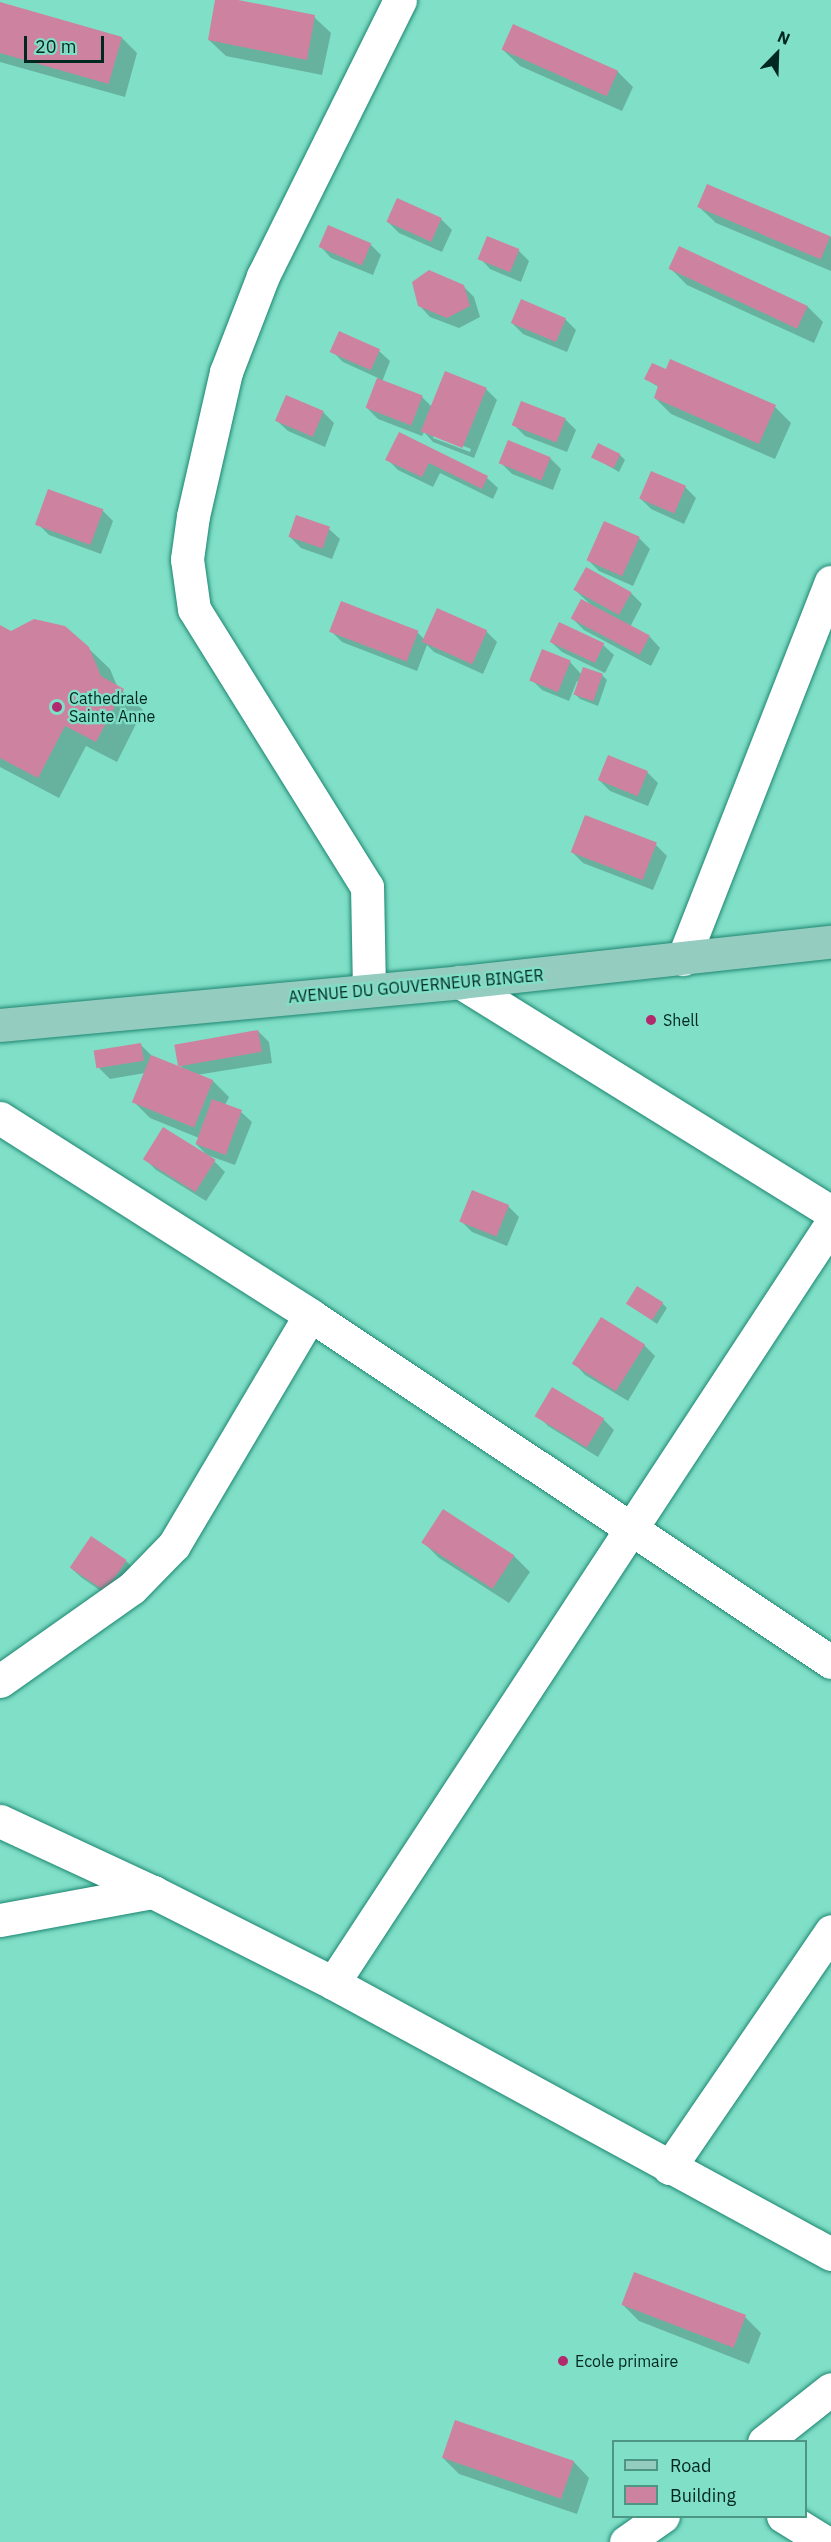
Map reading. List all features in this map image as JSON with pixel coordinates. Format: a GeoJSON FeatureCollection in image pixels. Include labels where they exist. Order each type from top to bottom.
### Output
{"type":"FeatureCollection","features":[{"type":"Feature","properties":{"kind":"main road","name":"AVENUE DU GOUVERNEUR BINGER"},"geometry":{"type":"LineString","coordinates":[[0,1024],[460,982],[831,942]]}},
{"type":"Feature","properties":{"kind":"street"},"geometry":{"type":"LineString","coordinates":[[369,990],[368,887],[194,609],[187,559],[193,516],[226,372],[263,276],[400,0]]}},
{"type":"Feature","properties":{"kind":"street"},"geometry":{"type":"LineString","coordinates":[[683,959],[831,582]]}},
{"type":"Feature","properties":{"kind":"street"},"geometry":{"type":"LineString","coordinates":[[460,982],[831,1212]]}},
{"type":"Feature","properties":{"kind":"street"},"geometry":{"type":"LineString","coordinates":[[0,1118],[310,1315],[831,1662]]}},
{"type":"Feature","properties":{"kind":"street"},"geometry":{"type":"LineString","coordinates":[[333,1983],[831,1224]]}},
{"type":"Feature","properties":{"kind":"street"},"geometry":{"type":"LineString","coordinates":[[0,1681],[132,1588],[174,1545],[310,1315]]}},
{"type":"Feature","properties":{"kind":"street"},"geometry":{"type":"LineString","coordinates":[[0,1821],[153,1892],[333,1983],[669,2168],[831,2254]]}},
{"type":"Feature","properties":{"kind":"street"},"geometry":{"type":"LineString","coordinates":[[0,1920],[153,1892]]}},
{"type":"Feature","properties":{"kind":"street"},"geometry":{"type":"LineString","coordinates":[[669,2168],[831,1931]]}},
{"type":"Feature","properties":{"kind":"street"},"geometry":{"type":"LineString","coordinates":[[767,2440],[831,2389]]}},
{"type":"Feature","properties":{"kind":"street"},"geometry":{"type":"LineString","coordinates":[[626,2542],[662,2518]]}},
{"type":"Feature","properties":{"kind":"street"},"geometry":{"type":"LineString","coordinates":[[785,2518],[825,2542]]}},
{"type":"Feature","properties":{"kind":"building"},"geometry":{"type":"Polygon","coordinates":[[[215,0],[238,0],[315,15],[307,60],[208,40],[215,0]]]}},
{"type":"Feature","properties":{"kind":"building"},"geometry":{"type":"Polygon","coordinates":[[[0,2],[122,37],[109,84],[0,53],[0,2]]]}},
{"type":"Feature","properties":{"kind":"building"},"geometry":{"type":"Polygon","coordinates":[[[513,24],[618,71],[607,96],[502,50],[513,24]]]}},
{"type":"Feature","properties":{"kind":"building"},"geometry":{"type":"Polygon","coordinates":[[[707,184],[830,236],[821,259],[697,207],[707,184]]]}},
{"type":"Feature","properties":{"kind":"building"},"geometry":{"type":"Polygon","coordinates":[[[397,198],[442,218],[431,242],[386,222],[397,198]]]}},
{"type":"Feature","properties":{"kind":"building"},"geometry":{"type":"Polygon","coordinates":[[[328,225],[371,243],[362,265],[319,247],[328,225]]]}},
{"type":"Feature","properties":{"kind":"building"},"geometry":{"type":"Polygon","coordinates":[[[487,236],[519,249],[510,272],[478,259],[487,236]]]}},
{"type":"Feature","properties":{"kind":"building"},"geometry":{"type":"Polygon","coordinates":[[[679,246],[808,306],[797,329],[668,269],[679,246]]]}},
{"type":"Feature","properties":{"kind":"building"},"geometry":{"type":"Polygon","coordinates":[[[429,270],[464,285],[470,306],[447,318],[418,306],[412,282],[429,270]]]}},
{"type":"Feature","properties":{"kind":"building"},"geometry":{"type":"Polygon","coordinates":[[[521,299],[566,318],[556,342],[511,323],[521,299]]]}},
{"type":"Feature","properties":{"kind":"building"},"geometry":{"type":"Polygon","coordinates":[[[339,331],[380,349],[371,370],[330,352],[339,331]]]}},
{"type":"Feature","properties":{"kind":"building"},"geometry":{"type":"Polygon","coordinates":[[[670,359],[776,405],[759,444],[654,398],[658,386],[644,379],[652,363],[666,369],[670,359]]]}},
{"type":"Feature","properties":{"kind":"building"},"geometry":{"type":"Polygon","coordinates":[[[445,371],[487,388],[462,448],[421,431],[445,371]]]}},
{"type":"Feature","properties":{"kind":"building"},"geometry":{"type":"Polygon","coordinates":[[[377,378],[423,396],[411,425],[366,408],[377,378]]]}},
{"type":"Feature","properties":{"kind":"building"},"geometry":{"type":"Polygon","coordinates":[[[286,395],[324,411],[313,437],[275,421],[286,395]]]}},
{"type":"Feature","properties":{"kind":"building"},"geometry":{"type":"Polygon","coordinates":[[[521,401],[566,418],[556,442],[512,425],[521,401]]]}},
{"type":"Feature","properties":{"kind":"building"},"geometry":{"type":"Polygon","coordinates":[[[399,432],[488,476],[482,489],[429,463],[422,477],[385,460],[399,432]]]}},
{"type":"Feature","properties":{"kind":"building"},"geometry":{"type":"Polygon","coordinates":[[[508,440],[551,457],[541,480],[499,463],[508,440]]]}},
{"type":"Feature","properties":{"kind":"building"},"geometry":{"type":"Polygon","coordinates":[[[598,443],[620,454],[613,468],[591,457],[598,443]]]}},
{"type":"Feature","properties":{"kind":"building"},"geometry":{"type":"Polygon","coordinates":[[[651,471],[686,486],[674,513],[639,499],[651,471]]]}},
{"type":"Feature","properties":{"kind":"building"},"geometry":{"type":"Polygon","coordinates":[[[48,489],[103,509],[90,545],[35,525],[48,489]]]}},
{"type":"Feature","properties":{"kind":"building"},"geometry":{"type":"Polygon","coordinates":[[[296,515],[330,527],[323,548],[289,537],[296,515]]]}},
{"type":"Feature","properties":{"kind":"building"},"geometry":{"type":"Polygon","coordinates":[[[604,521],[640,537],[622,576],[587,560],[604,521]]]}},
{"type":"Feature","properties":{"kind":"building"},"geometry":{"type":"Polygon","coordinates":[[[586,567],[631,592],[619,615],[573,590],[586,567]]]}},
{"type":"Feature","properties":{"kind":"building"},"geometry":{"type":"Polygon","coordinates":[[[581,599],[650,636],[640,655],[571,618],[581,599]]]}},
{"type":"Feature","properties":{"kind":"building"},"geometry":{"type":"Polygon","coordinates":[[[341,601],[418,631],[407,662],[329,632],[341,601]]]}},
{"type":"Feature","properties":{"kind":"building"},"geometry":{"type":"Polygon","coordinates":[[[437,608],[487,630],[472,664],[422,642],[437,608]]]}},
{"type":"Feature","properties":{"kind":"building","name":"Cathedrale Sainte Anne"},"geometry":{"type":"Polygon","coordinates":[[[34,619],[65,626],[89,647],[101,676],[124,689],[96,742],[65,726],[38,778],[0,758],[0,625],[11,631],[34,619]]]}},
{"type":"Feature","properties":{"kind":"building"},"geometry":{"type":"Polygon","coordinates":[[[559,622],[604,643],[595,663],[550,642],[559,622]]]}},
{"type":"Feature","properties":{"kind":"building"},"geometry":{"type":"Polygon","coordinates":[[[542,649],[571,661],[558,692],[529,681],[542,649]]]}},
{"type":"Feature","properties":{"kind":"building"},"geometry":{"type":"Polygon","coordinates":[[[583,667],[603,674],[593,701],[574,694],[583,667]]]}},
{"type":"Feature","properties":{"kind":"building"},"geometry":{"type":"Polygon","coordinates":[[[608,755],[648,771],[638,796],[598,780],[608,755]]]}},
{"type":"Feature","properties":{"kind":"building"},"geometry":{"type":"Polygon","coordinates":[[[585,815],[657,843],[643,880],[571,852],[585,815]]]}},
{"type":"Feature","properties":{"kind":"building"},"geometry":{"type":"Polygon","coordinates":[[[258,1030],[262,1052],[178,1066],[174,1045],[258,1030]]]}},
{"type":"Feature","properties":{"kind":"building"},"geometry":{"type":"Polygon","coordinates":[[[141,1043],[144,1061],[96,1068],[94,1051],[141,1043]]]}},
{"type":"Feature","properties":{"kind":"building"},"geometry":{"type":"Polygon","coordinates":[[[151,1055],[213,1080],[194,1127],[132,1102],[151,1055]]]}},
{"type":"Feature","properties":{"kind":"building"},"geometry":{"type":"Polygon","coordinates":[[[212,1099],[242,1110],[226,1155],[196,1144],[212,1099]]]}},
{"type":"Feature","properties":{"kind":"building"},"geometry":{"type":"Polygon","coordinates":[[[163,1127],[216,1160],[195,1192],[143,1159],[163,1127]]]}},
{"type":"Feature","properties":{"kind":"building"},"geometry":{"type":"Polygon","coordinates":[[[472,1190],[509,1205],[496,1237],[459,1222],[472,1190]]]}},
{"type":"Feature","properties":{"kind":"building"},"geometry":{"type":"Polygon","coordinates":[[[637,1286],[663,1302],[652,1320],[626,1304],[637,1286]]]}},
{"type":"Feature","properties":{"kind":"building"},"geometry":{"type":"Polygon","coordinates":[[[601,1317],[645,1345],[616,1391],[572,1364],[601,1317]]]}},
{"type":"Feature","properties":{"kind":"building"},"geometry":{"type":"Polygon","coordinates":[[[552,1387],[604,1418],[587,1448],[534,1416],[552,1387]]]}},
{"type":"Feature","properties":{"kind":"building"},"geometry":{"type":"Polygon","coordinates":[[[443,1509],[514,1555],[493,1589],[421,1543],[443,1509]]]}},
{"type":"Feature","properties":{"kind":"building"},"geometry":{"type":"Polygon","coordinates":[[[91,1536],[127,1560],[105,1592],[70,1568],[91,1536]]]}},
{"type":"Feature","properties":{"kind":"building"},"geometry":{"type":"Polygon","coordinates":[[[634,2272],[746,2315],[733,2348],[621,2305],[634,2272]]]}},
{"type":"Feature","properties":{"kind":"building"},"geometry":{"type":"Polygon","coordinates":[[[455,2420],[574,2461],[561,2499],[442,2458],[455,2420]]]}},
{"type":"Feature","properties":{"kind":"place","name":"Cathedrale Sainte Anne"},"geometry":{"type":"Point","coordinates":[57,707]}},
{"type":"Feature","properties":{"kind":"place","name":"Shell"},"geometry":{"type":"Point","coordinates":[651,1020]}},
{"type":"Feature","properties":{"kind":"place","name":"Ecole primaire"},"geometry":{"type":"Point","coordinates":[563,2361]}}]}
